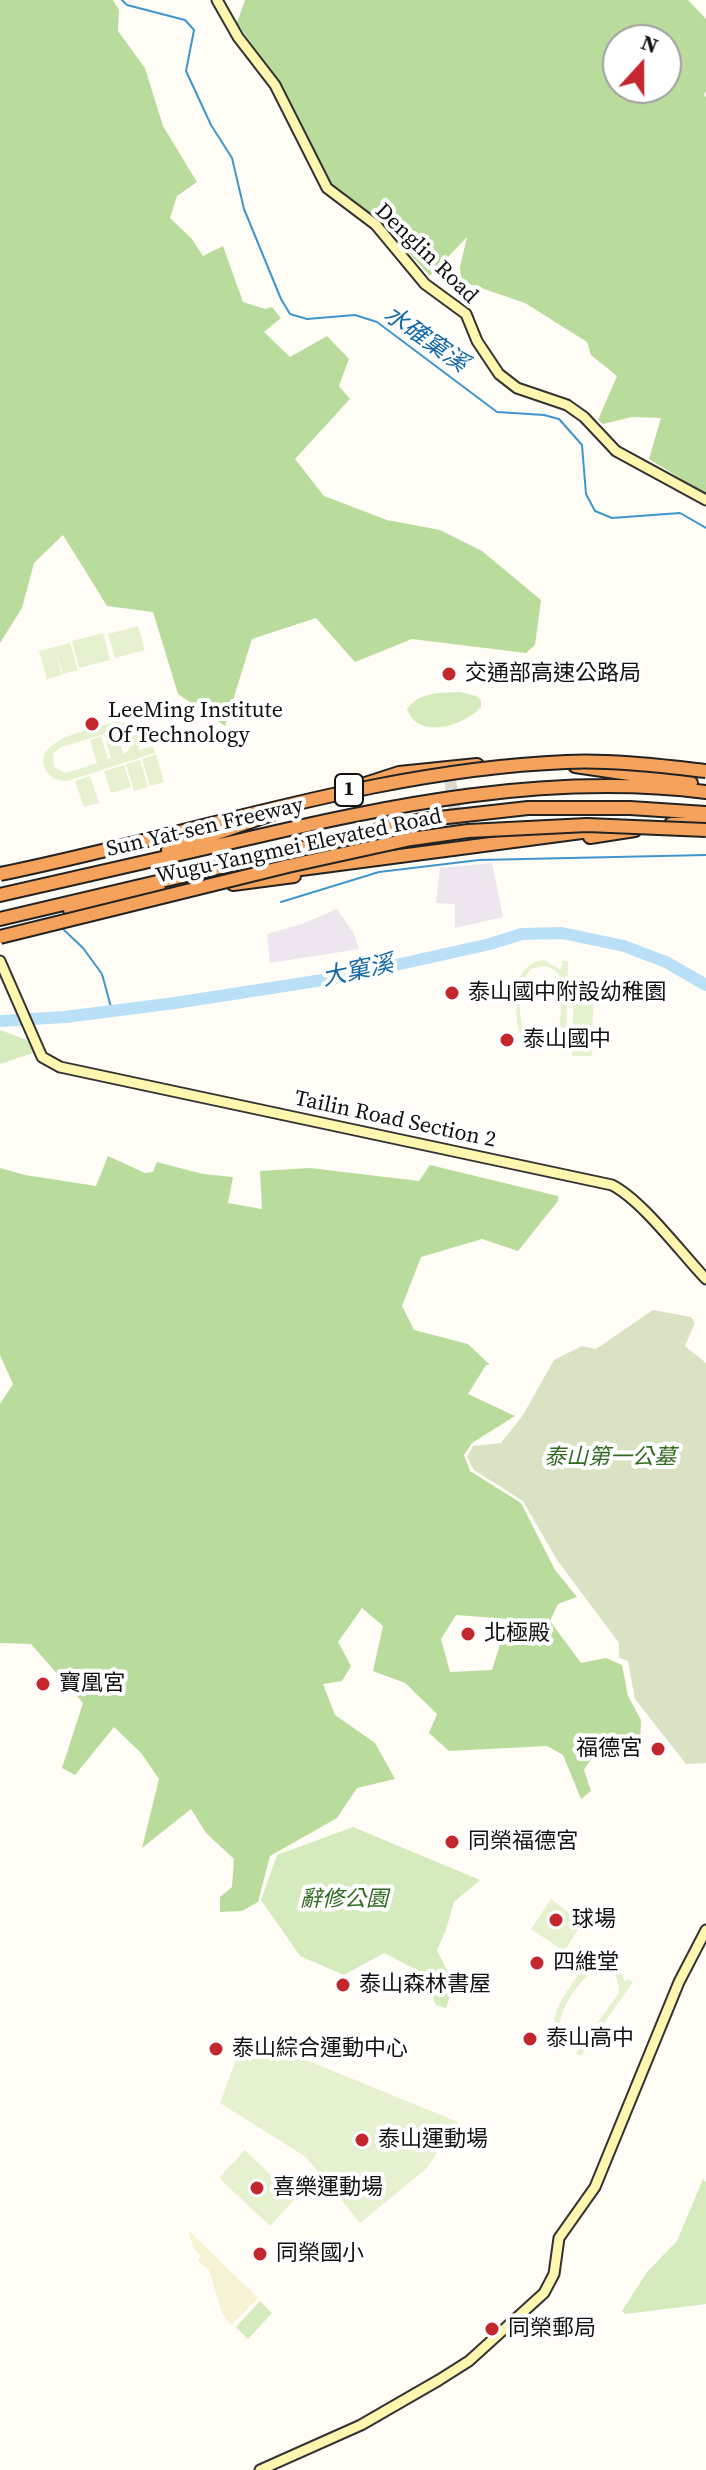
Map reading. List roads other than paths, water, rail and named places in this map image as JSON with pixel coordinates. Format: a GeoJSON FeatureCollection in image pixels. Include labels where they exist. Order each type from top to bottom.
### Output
{"type":"FeatureCollection","features":[{"type":"Feature","properties":{"kind":"highway","name":"Wugu-Yangmei Elevated Road"},"geometry":{"type":"LineString","coordinates":[[0,874],[107,851],[310,799],[429,776],[568,762],[706,771]]}},
{"type":"Feature","properties":{"kind":"highway"},"geometry":{"type":"LineString","coordinates":[[112,870],[399,773],[449,774],[504,763],[562,764],[674,779],[706,789]]}},
{"type":"Feature","properties":{"kind":"highway","name":"Sun Yat-sen Freeway"},"geometry":{"type":"LineString","coordinates":[[0,895],[312,823],[475,793],[585,786],[706,789]]}},
{"type":"Feature","properties":{"kind":"highway","name":"Sun Yat-sen Freeway"},"geometry":{"type":"LineString","coordinates":[[3,921],[421,820],[528,808],[630,808],[706,813]]}},
{"type":"Feature","properties":{"kind":"highway"},"geometry":{"type":"LineString","coordinates":[[3,921],[165,894],[684,823]]}},
{"type":"Feature","properties":{"kind":"highway"},"geometry":{"type":"LineString","coordinates":[[72,910],[231,880],[537,836],[706,823]]}},
{"type":"Feature","properties":{"kind":"highway","name":"Wugu-Yangmei Elevated Road"},"geometry":{"type":"LineString","coordinates":[[0,937],[288,866],[425,837],[468,831],[587,825],[706,830]]}},
{"type":"Feature","properties":{"kind":"highway"},"geometry":{"type":"LineString","coordinates":[[458,828],[462,848]]}},
{"type":"Feature","properties":{"kind":"main road","name":"Denglin Road"},"geometry":{"type":"LineString","coordinates":[[217,0],[238,37],[275,85],[327,188],[376,225],[425,284],[466,314],[477,341],[499,374],[517,388],[567,405],[584,417],[616,451],[706,500]]}},
{"type":"Feature","properties":{"kind":"main road"},"geometry":{"type":"LineString","coordinates":[[0,961],[42,1057],[51,1062],[92,1075],[612,1185],[634,1202],[706,1279]]}},
{"type":"Feature","properties":{"kind":"main road"},"geometry":{"type":"LineString","coordinates":[[260,2470],[361,2425],[428,2386],[474,2356],[533,2304],[551,2280],[559,2238],[595,2187],[679,1982],[706,1930]]}},
{"type":"Feature","properties":{"kind":"waterway","name":"水確窠溪"},"geometry":{"type":"LineString","coordinates":[[122,0],[127,5],[185,20],[194,30],[186,71],[211,125],[232,158],[244,209],[290,314],[307,319],[355,315],[377,322],[497,412],[559,419],[582,445],[586,494],[595,511],[612,518],[680,513],[706,528]]}},
{"type":"Feature","properties":{"kind":"waterway"},"geometry":{"type":"LineString","coordinates":[[281,902],[379,872],[479,860],[706,855]]}},
{"type":"Feature","properties":{"kind":"waterway"},"geometry":{"type":"LineString","coordinates":[[63,929],[83,948],[102,974],[112,1011]]}},
{"type":"Feature","properties":{"kind":"waterway","name":"大窠溪"},"geometry":{"type":"LineString","coordinates":[[0,1021],[65,1017],[175,1003],[342,977],[522,934],[562,933],[624,946],[666,962],[706,985]]}},
{"type":"Feature","properties":{"kind":"tunnel"},"geometry":{"type":"LineString","coordinates":[[450,780],[458,828]]}},
{"type":"Feature","properties":{"kind":"place","name":"交通部高速公路局"},"geometry":{"type":"Point","coordinates":[449,674]}},
{"type":"Feature","properties":{"kind":"place","name":"LeeMing Institute Of Technology"},"geometry":{"type":"Point","coordinates":[92,724]}},
{"type":"Feature","properties":{"kind":"place","name":"泰山國中附設幼稚園"},"geometry":{"type":"Point","coordinates":[452,993]}},
{"type":"Feature","properties":{"kind":"place","name":"泰山國中"},"geometry":{"type":"Point","coordinates":[507,1040]}},
{"type":"Feature","properties":{"kind":"place","name":"北極殿"},"geometry":{"type":"Point","coordinates":[468,1634]}},
{"type":"Feature","properties":{"kind":"place","name":"寶凰宮"},"geometry":{"type":"Point","coordinates":[43,1684]}},
{"type":"Feature","properties":{"kind":"place","name":"福德宮"},"geometry":{"type":"Point","coordinates":[658,1749]}},
{"type":"Feature","properties":{"kind":"place","name":"同榮福德宮"},"geometry":{"type":"Point","coordinates":[452,1842]}},
{"type":"Feature","properties":{"kind":"place","name":"球場"},"geometry":{"type":"Point","coordinates":[556,1920]}},
{"type":"Feature","properties":{"kind":"place","name":"四維堂"},"geometry":{"type":"Point","coordinates":[537,1963]}},
{"type":"Feature","properties":{"kind":"place","name":"泰山森林書屋"},"geometry":{"type":"Point","coordinates":[343,1985]}},
{"type":"Feature","properties":{"kind":"place","name":"泰山高中"},"geometry":{"type":"Point","coordinates":[530,2039]}},
{"type":"Feature","properties":{"kind":"place","name":"泰山綜合運動中心"},"geometry":{"type":"Point","coordinates":[216,2049]}},
{"type":"Feature","properties":{"kind":"place","name":"泰山運動場"},"geometry":{"type":"Point","coordinates":[362,2140]}},
{"type":"Feature","properties":{"kind":"place","name":"喜樂運動場"},"geometry":{"type":"Point","coordinates":[257,2188]}},
{"type":"Feature","properties":{"kind":"place","name":"同榮國小"},"geometry":{"type":"Point","coordinates":[260,2254]}},
{"type":"Feature","properties":{"kind":"place","name":"同榮郵局"},"geometry":{"type":"Point","coordinates":[492,2329]}},
{"type":"Feature","properties":{"kind":"park label","name":"泰山第一公墓"},"geometry":{"type":"Point","coordinates":[610,1458]}},
{"type":"Feature","properties":{"kind":"park label","name":"辭修公園"},"geometry":{"type":"Point","coordinates":[344,1900]}}]}
